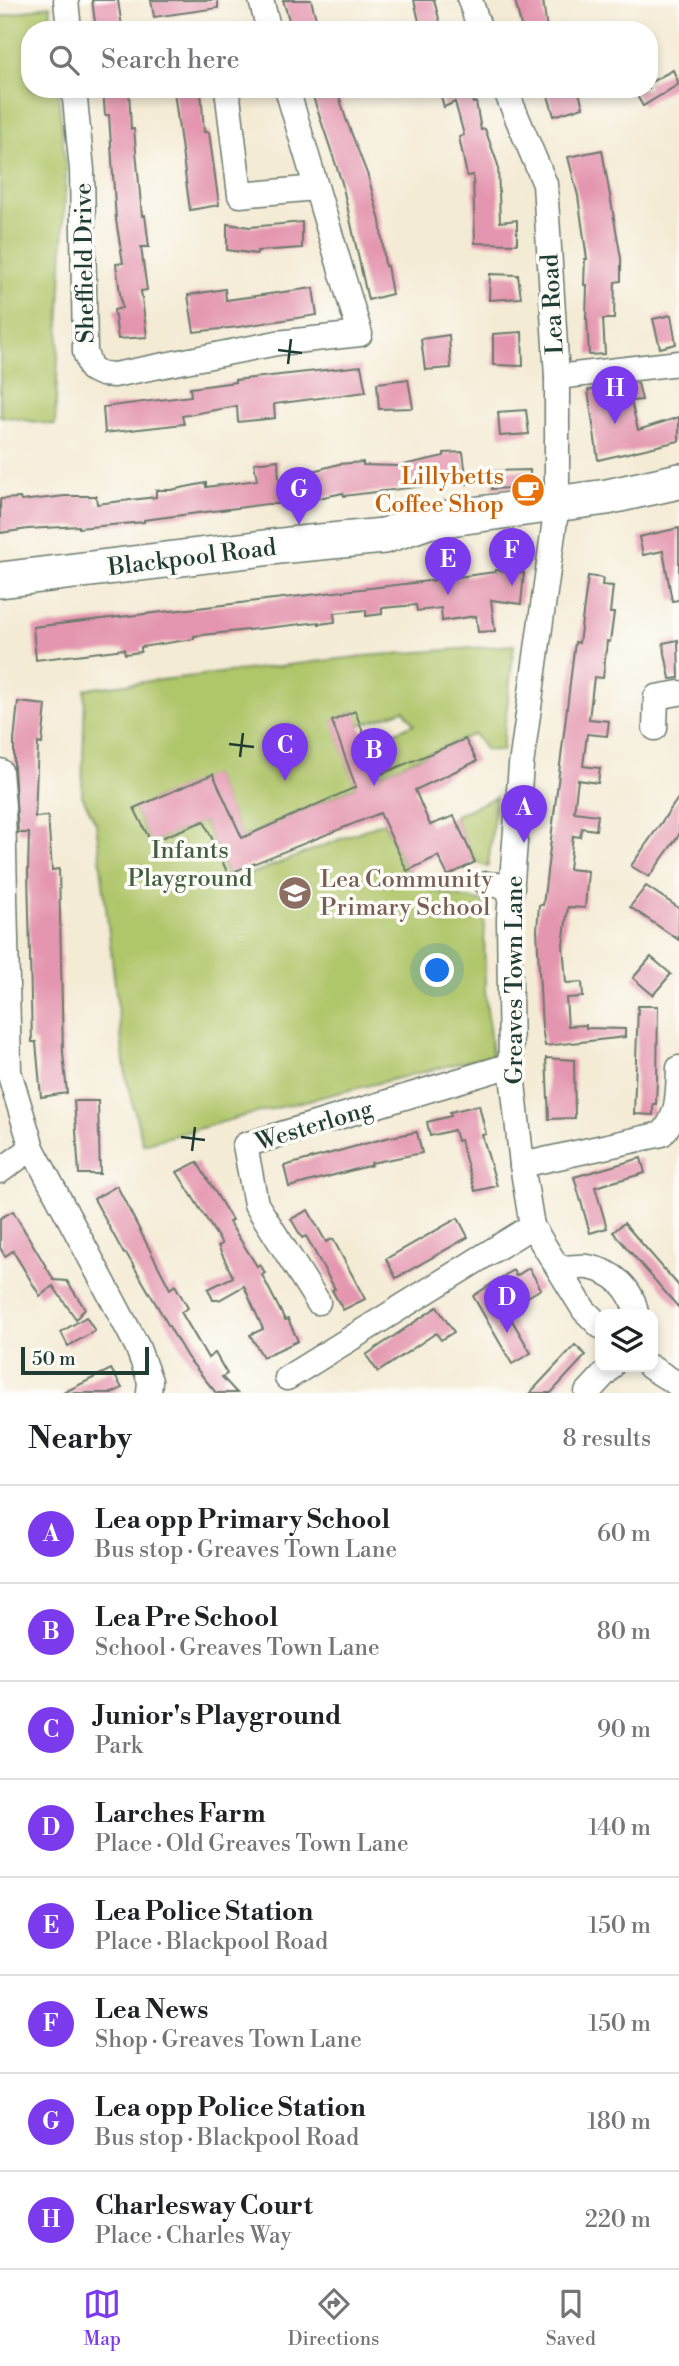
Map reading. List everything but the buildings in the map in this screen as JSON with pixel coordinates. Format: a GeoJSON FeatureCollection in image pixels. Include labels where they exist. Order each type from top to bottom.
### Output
{"type":"FeatureCollection","features":[{"type":"Feature","properties":{"kind":"highway","name":"Blackpool Road"},"geometry":{"type":"LineString","coordinates":[[555,515],[679,481]]}},
{"type":"Feature","properties":{"kind":"highway","name":"Blackpool Road"},"geometry":{"type":"LineString","coordinates":[[0,580],[384,536],[428,521],[679,505]]}},
{"type":"Feature","properties":{"kind":"street"},"geometry":{"type":"LineString","coordinates":[[66,0],[68,21]]}},
{"type":"Feature","properties":{"kind":"street"},"geometry":{"type":"LineString","coordinates":[[261,0],[267,21]]}},
{"type":"Feature","properties":{"kind":"street"},"geometry":{"type":"LineString","coordinates":[[470,0],[477,21]]}},
{"type":"Feature","properties":{"kind":"street","name":"Sheffield Drive"},"geometry":{"type":"LineString","coordinates":[[75,98],[82,170],[85,352],[91,369],[114,375],[277,343],[360,334],[290,98]]}},
{"type":"Feature","properties":{"kind":"street"},"geometry":{"type":"LineString","coordinates":[[228,98],[240,195],[316,188]]}},
{"type":"Feature","properties":{"kind":"street","name":"Lea Road"},"geometry":{"type":"LineString","coordinates":[[509,98],[545,184],[557,377],[555,515]]}},
{"type":"Feature","properties":{"kind":"street"},"geometry":{"type":"LineString","coordinates":[[557,377],[679,363]]}},
{"type":"Feature","properties":{"kind":"street","name":"Greaves Town Lane"},"geometry":{"type":"LineString","coordinates":[[532,1226],[511,1065],[509,919],[521,765],[555,515]]}},
{"type":"Feature","properties":{"kind":"street"},"geometry":{"type":"LineString","coordinates":[[654,728],[668,695]]}},
{"type":"Feature","properties":{"kind":"street"},"geometry":{"type":"LineString","coordinates":[[0,771],[3,806],[3,962],[9,1072],[32,1148],[145,1365],[150,1381],[149,1393]]}},
{"type":"Feature","properties":{"kind":"street"},"geometry":{"type":"LineString","coordinates":[[486,884],[512,887]]}},
{"type":"Feature","properties":{"kind":"street","name":"Westerlong"},"geometry":{"type":"LineString","coordinates":[[318,1303],[256,1204],[244,1145],[511,1065]]}},
{"type":"Feature","properties":{"kind":"street"},"geometry":{"type":"LineString","coordinates":[[522,1165],[662,1134],[671,1125],[675,1115],[679,1068]]}},
{"type":"Feature","properties":{"kind":"street"},"geometry":{"type":"LineString","coordinates":[[0,1171],[32,1148]]}},
{"type":"Feature","properties":{"kind":"street"},"geometry":{"type":"LineString","coordinates":[[287,1378],[532,1226],[584,1310],[595,1321]]}},
{"type":"Feature","properties":{"kind":"street"},"geometry":{"type":"LineString","coordinates":[[559,1268],[587,1267],[615,1276],[634,1300],[635,1309]]}},
{"type":"Feature","properties":{"kind":"street"},"geometry":{"type":"LineString","coordinates":[[587,1393],[606,1372]]}},
{"type":"Feature","properties":{"kind":"street"},"geometry":{"type":"LineString","coordinates":[[658,1372],[679,1385]]}},
{"type":"Feature","properties":{"kind":"green space"},"geometry":{"type":"Polygon","coordinates":[[[50,5],[51,21],[21,21],[21,98],[59,98],[66,173],[55,425],[0,416],[0,17],[50,5]]]}},
{"type":"Feature","properties":{"kind":"green space","name":"Lea Community Primary School"},"geometry":{"type":"Polygon","coordinates":[[[514,645],[502,751],[486,750],[474,734],[379,775],[367,744],[414,724],[404,710],[360,725],[354,711],[333,721],[356,787],[242,838],[213,775],[134,808],[151,842],[204,821],[231,882],[384,822],[407,871],[430,890],[484,902],[485,990],[492,1055],[244,1116],[143,1144],[126,1078],[96,823],[82,796],[85,689],[365,656],[514,645]]]}},
{"type":"Feature","properties":{"kind":"green space"},"geometry":{"type":"Polygon","coordinates":[[[496,797],[488,867],[475,862],[454,816],[496,797]]]}},
{"type":"Feature","properties":{"kind":"place","name":"Charlesway Court"},"geometry":{"type":"Point","coordinates":[615,424]}},
{"type":"Feature","properties":{"kind":"place","name":"Lillybetts Coffee Shop"},"geometry":{"type":"Point","coordinates":[528,490]}},
{"type":"Feature","properties":{"kind":"place","name":"Lea opp Police Station"},"geometry":{"type":"Point","coordinates":[299,525]}},
{"type":"Feature","properties":{"kind":"place","name":"Lea News"},"geometry":{"type":"Point","coordinates":[512,586]}},
{"type":"Feature","properties":{"kind":"place","name":"Lea Police Station"},"geometry":{"type":"Point","coordinates":[448,595]}},
{"type":"Feature","properties":{"kind":"place","name":"Junior's Playground"},"geometry":{"type":"Point","coordinates":[285,781]}},
{"type":"Feature","properties":{"kind":"place","name":"Lea Pre School"},"geometry":{"type":"Point","coordinates":[374,786]}},
{"type":"Feature","properties":{"kind":"place","name":"Lea opp Primary School"},"geometry":{"type":"Point","coordinates":[524,843]}},
{"type":"Feature","properties":{"kind":"place","name":"Lea Community Primary School"},"geometry":{"type":"Point","coordinates":[295,893]}},
{"type":"Feature","properties":{"kind":"place","name":"Larches Farm"},"geometry":{"type":"Point","coordinates":[507,1333]}},
{"type":"Feature","properties":{"kind":"park label","name":"Infants Playground"},"geometry":{"type":"Point","coordinates":[190,864]}}]}
